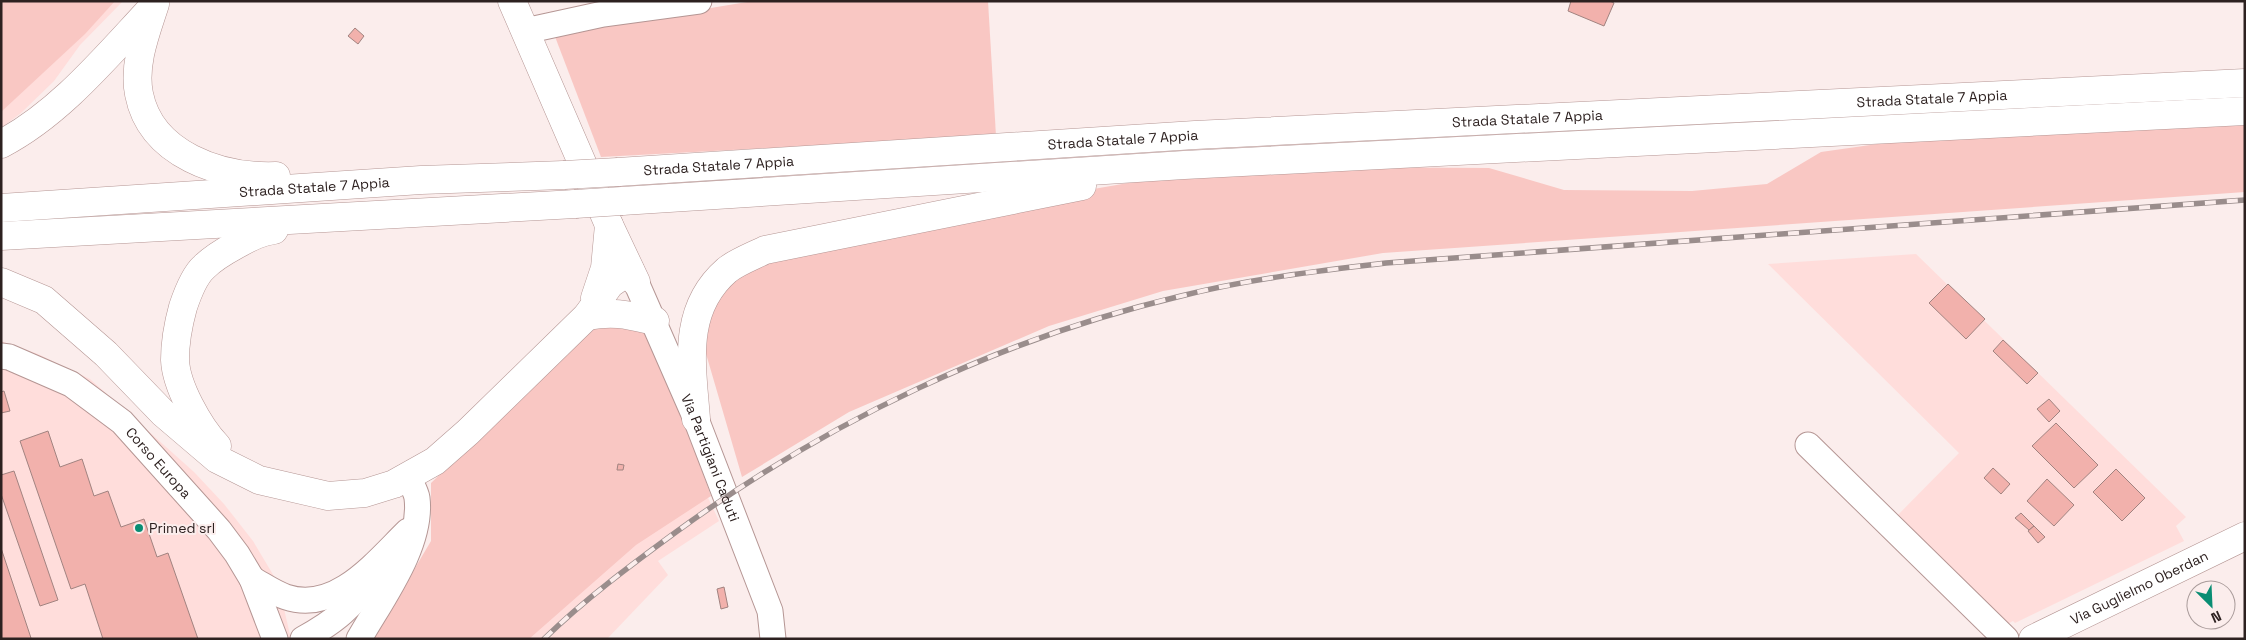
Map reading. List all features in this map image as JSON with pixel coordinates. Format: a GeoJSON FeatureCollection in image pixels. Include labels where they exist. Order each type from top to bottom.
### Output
{"type":"FeatureCollection","features":[{"type":"Feature","properties":{"kind":"main road"},"geometry":{"type":"LineString","coordinates":[[1,282],[44,300],[106,354],[177,425],[217,459],[244,473],[285,488],[328,496],[365,493],[408,477],[434,461],[468,432],[587,316],[610,284],[633,276],[609,226],[512,1]]}},
{"type":"Feature","properties":{"kind":"main road"},"geometry":{"type":"LineString","coordinates":[[1,144],[20,134],[84,80],[156,3]]}},
{"type":"Feature","properties":{"kind":"main road"},"geometry":{"type":"LineString","coordinates":[[156,3],[139,54],[139,93],[147,118],[172,148],[207,166],[228,172],[269,176],[387,173],[421,180]]}},
{"type":"Feature","properties":{"kind":"main road","name":"Strada Statale 7 Appia"},"geometry":{"type":"LineString","coordinates":[[1,208],[421,180],[618,172],[1195,135],[2245,83]]}},
{"type":"Feature","properties":{"kind":"main road","name":"Strada Statale 7 Appia"},"geometry":{"type":"LineString","coordinates":[[1,236],[446,212],[1184,165],[2245,111]]}},
{"type":"Feature","properties":{"kind":"main road"},"geometry":{"type":"LineString","coordinates":[[696,419],[692,352],[694,321],[707,292],[728,269],[765,250],[1184,165]]}},
{"type":"Feature","properties":{"kind":"main road"},"geometry":{"type":"LineString","coordinates":[[244,473],[210,438],[188,404],[175,362],[177,329],[187,296],[202,268],[228,249],[259,232],[301,225],[384,220],[446,212]]}},
{"type":"Feature","properties":{"kind":"main road"},"geometry":{"type":"LineString","coordinates":[[587,316],[606,268],[609,226]]}},
{"type":"Feature","properties":{"kind":"main road"},"geometry":{"type":"LineString","coordinates":[[587,316],[609,312],[626,313],[655,321]]}},
{"type":"Feature","properties":{"kind":"main road","name":"Via Guglielmo Oberdan"},"geometry":{"type":"LineString","coordinates":[[2033,639],[2245,536]]}},
{"type":"Feature","properties":{"kind":"street"},"geometry":{"type":"LineString","coordinates":[[525,31],[603,14],[699,1]]}},
{"type":"Feature","properties":{"kind":"street","name":"Via Partigiani Caduti"},"geometry":{"type":"LineString","coordinates":[[633,276],[655,321],[696,419],[770,611],[773,639]]}},
{"type":"Feature","properties":{"kind":"street","name":"Corso Europa"},"geometry":{"type":"LineString","coordinates":[[1,356],[9,357],[71,384],[122,422],[219,530],[252,579],[272,629]]}},
{"type":"Feature","properties":{"kind":"street"},"geometry":{"type":"LineString","coordinates":[[1808,445],[2006,639]]}},
{"type":"Feature","properties":{"kind":"street"},"geometry":{"type":"LineString","coordinates":[[359,639],[401,565],[411,526],[417,512],[416,496],[408,477]]}},
{"type":"Feature","properties":{"kind":"street"},"geometry":{"type":"LineString","coordinates":[[252,579],[287,598],[311,599],[330,596],[354,582],[411,526]]}},
{"type":"Feature","properties":{"kind":"street"},"geometry":{"type":"LineString","coordinates":[[303,639],[337,619],[360,596],[411,526]]}},
{"type":"Feature","properties":{"kind":"shaded area"},"geometry":{"type":"Polygon","coordinates":[[[1,1],[123,1],[80,45],[54,81],[21,113],[1,128],[1,1]]]}},
{"type":"Feature","properties":{"kind":"shaded area"},"geometry":{"type":"Polygon","coordinates":[[[1,1],[115,1],[85,34],[1,112],[1,1]]]}},
{"type":"Feature","properties":{"kind":"shaded area"},"geometry":{"type":"Polygon","coordinates":[[[753,1],[988,1],[996,136],[601,157],[554,34],[753,1]]]}},
{"type":"Feature","properties":{"kind":"shaded area"},"geometry":{"type":"Polygon","coordinates":[[[2245,116],[2245,192],[1383,253],[1163,291],[1049,326],[849,412],[742,477],[702,340],[714,301],[743,268],[1059,195],[1174,175],[1331,167],[1489,168],[1564,190],[1692,191],[1767,184],[1821,152],[1969,131],[2245,116]]]}},
{"type":"Feature","properties":{"kind":"shaded area"},"geometry":{"type":"Polygon","coordinates":[[[1916,254],[2186,517],[2176,526],[2184,541],[2015,623],[2013,621],[2000,628],[1891,522],[1959,453],[1768,264],[1916,254]]]}},
{"type":"Feature","properties":{"kind":"shaded area"},"geometry":{"type":"Polygon","coordinates":[[[600,320],[653,332],[711,496],[636,545],[529,639],[373,639],[431,541],[431,483],[600,320]]]}},
{"type":"Feature","properties":{"kind":"shaded area"},"geometry":{"type":"Polygon","coordinates":[[[1,341],[38,354],[90,379],[194,472],[224,504],[253,541],[278,583],[291,639],[1,639],[1,341]]]}},
{"type":"Feature","properties":{"kind":"shaded area"},"geometry":{"type":"Polygon","coordinates":[[[702,485],[719,521],[658,561],[668,575],[607,639],[507,639],[702,485]]]}},
{"type":"Feature","properties":{"kind":"building"},"geometry":{"type":"Polygon","coordinates":[[[1571,1],[1610,1],[1614,3],[1604,26],[1568,11],[1571,1]]]}},
{"type":"Feature","properties":{"kind":"building"},"geometry":{"type":"Polygon","coordinates":[[[355,28],[364,36],[358,44],[348,36],[355,28]]]}},
{"type":"Feature","properties":{"kind":"building"},"geometry":{"type":"Polygon","coordinates":[[[1948,284],[1985,319],[1966,339],[1929,303],[1948,284]]]}},
{"type":"Feature","properties":{"kind":"building"},"geometry":{"type":"Polygon","coordinates":[[[2003,340],[2038,373],[2027,384],[1993,351],[2003,340]]]}},
{"type":"Feature","properties":{"kind":"building"},"geometry":{"type":"Polygon","coordinates":[[[4,391],[10,411],[1,413],[1,392],[4,391]]]}},
{"type":"Feature","properties":{"kind":"building"},"geometry":{"type":"Polygon","coordinates":[[[2049,399],[2060,411],[2049,422],[2037,409],[2049,399]]]}},
{"type":"Feature","properties":{"kind":"building"},"geometry":{"type":"Polygon","coordinates":[[[2056,423],[2098,465],[2074,488],[2032,446],[2056,423]]]}},
{"type":"Feature","properties":{"kind":"building"},"geometry":{"type":"Polygon","coordinates":[[[48,431],[60,467],[82,459],[94,496],[108,491],[121,527],[144,519],[157,557],[168,553],[198,639],[103,639],[85,584],[71,589],[20,441],[48,431]]]}},
{"type":"Feature","properties":{"kind":"building"},"geometry":{"type":"Polygon","coordinates":[[[618,464],[624,465],[623,470],[617,470],[618,464]]]}},
{"type":"Feature","properties":{"kind":"building"},"geometry":{"type":"Polygon","coordinates":[[[1993,468],[2010,484],[2001,494],[1984,478],[1993,468]]]}},
{"type":"Feature","properties":{"kind":"building"},"geometry":{"type":"Polygon","coordinates":[[[2116,469],[2145,498],[2122,521],[2093,492],[2116,469]]]}},
{"type":"Feature","properties":{"kind":"building"},"geometry":{"type":"Polygon","coordinates":[[[14,471],[58,600],[40,606],[1,494],[1,475],[14,471]]]}},
{"type":"Feature","properties":{"kind":"building"},"geometry":{"type":"Polygon","coordinates":[[[2047,479],[2074,505],[2054,526],[2027,501],[2047,479]]]}},
{"type":"Feature","properties":{"kind":"building"},"geometry":{"type":"Polygon","coordinates":[[[2021,513],[2034,526],[2029,530],[2015,518],[2021,513]]]}},
{"type":"Feature","properties":{"kind":"building"},"geometry":{"type":"Polygon","coordinates":[[[2034,526],[2045,537],[2038,543],[2028,531],[2034,526]]]}},
{"type":"Feature","properties":{"kind":"building"},"geometry":{"type":"Polygon","coordinates":[[[1,548],[31,638],[28,639],[2,639],[1,548]]]}},
{"type":"Feature","properties":{"kind":"building"},"geometry":{"type":"Polygon","coordinates":[[[724,587],[728,607],[721,609],[717,589],[724,587]]]}},
{"type":"Feature","properties":{"kind":"railway"},"geometry":{"type":"LineString","coordinates":[[544,639],[592,596],[676,532],[734,492],[854,420],[917,389],[981,361],[1113,314],[1181,296],[1257,280],[1386,263],[2245,200]]}},
{"type":"Feature","properties":{"kind":"place","name":"Primed srl"},"geometry":{"type":"Point","coordinates":[139,528]}}]}
